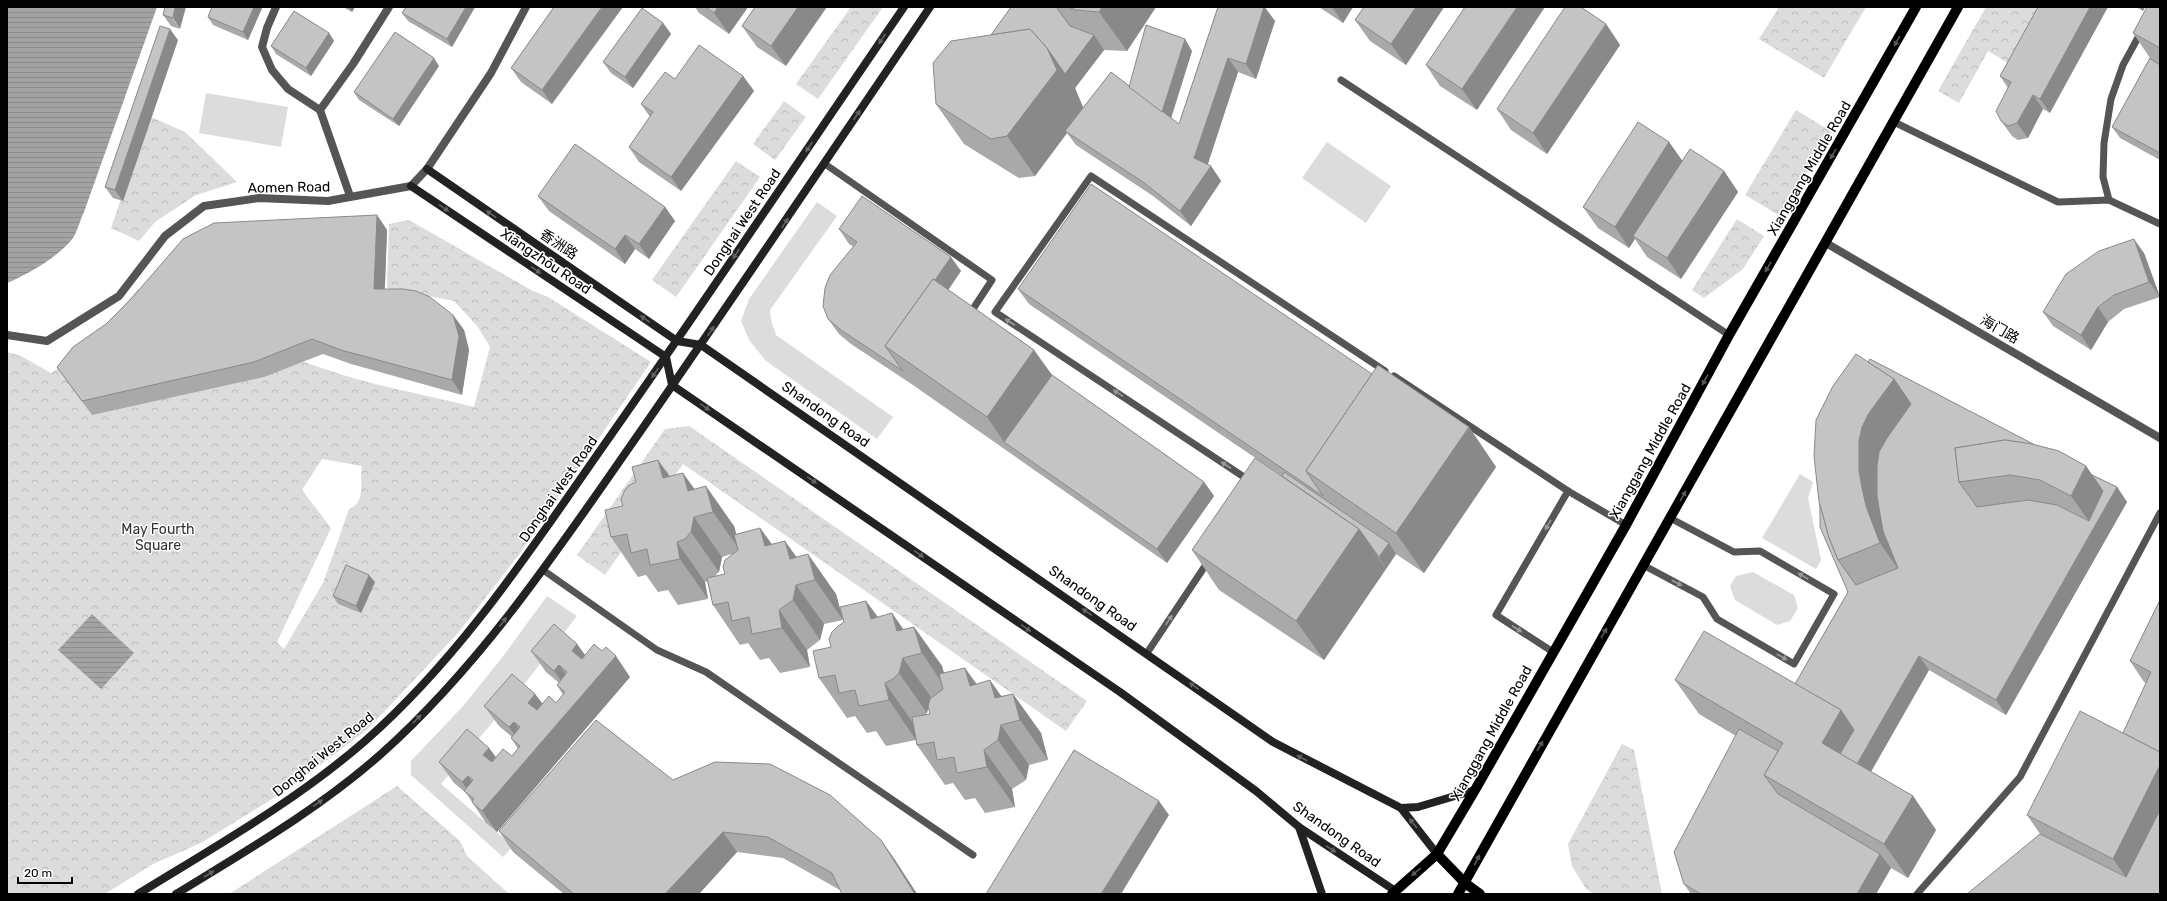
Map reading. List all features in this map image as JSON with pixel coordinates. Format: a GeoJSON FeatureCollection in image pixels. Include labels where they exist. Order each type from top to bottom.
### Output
{"type":"FeatureCollection","features":[{"type":"Feature","properties":{"kind":"main road","name":"Donghai West Road"},"geometry":{"type":"LineString","coordinates":[[138,894],[267,815],[317,780],[366,740],[425,682],[474,624],[525,558],[666,357],[904,7]]}},
{"type":"Feature","properties":{"kind":"main road"},"geometry":{"type":"LineString","coordinates":[[176,894],[274,833],[328,796],[381,754],[440,696],[496,631],[543,570],[701,345],[930,7]]}},
{"type":"Feature","properties":{"kind":"main road","name":"Xianggang Middle Road"},"geometry":{"type":"LineString","coordinates":[[1395,893],[1437,854],[1476,790],[1552,652],[1626,525],[1729,335],[1916,7]]}},
{"type":"Feature","properties":{"kind":"main road"},"geometry":{"type":"LineString","coordinates":[[1458,894],[1508,803],[1826,244],[1958,7]]}},
{"type":"Feature","properties":{"kind":"main road","name":"香洲路"},"geometry":{"type":"LineString","coordinates":[[427,169],[677,341]]}},
{"type":"Feature","properties":{"kind":"main road","name":"Xiāngzhōu Road"},"geometry":{"type":"LineString","coordinates":[[412,186],[666,357]]}},
{"type":"Feature","properties":{"kind":"main road","name":"Shandong Road"},"geometry":{"type":"LineString","coordinates":[[677,341],[701,345],[1147,653],[1273,742],[1401,808],[1437,854],[1465,883],[1480,894]]}},
{"type":"Feature","properties":{"kind":"main road"},"geometry":{"type":"LineString","coordinates":[[666,357],[672,385]]}},
{"type":"Feature","properties":{"kind":"main road","name":"Shandong Road"},"geometry":{"type":"LineString","coordinates":[[672,385],[1120,692],[1256,790],[1299,827],[1395,893]]}},
{"type":"Feature","properties":{"kind":"main road"},"geometry":{"type":"LineString","coordinates":[[1401,808],[1418,807],[1476,790]]}},
{"type":"Feature","properties":{"kind":"main road"},"geometry":{"type":"LineString","coordinates":[[1299,827],[1322,894]]}},
{"type":"Feature","properties":{"kind":"street"},"geometry":{"type":"LineString","coordinates":[[276,7],[267,28],[262,47],[272,70],[288,89],[320,110],[350,196]]}},
{"type":"Feature","properties":{"kind":"street"},"geometry":{"type":"LineString","coordinates":[[320,110],[353,64],[389,7]]}},
{"type":"Feature","properties":{"kind":"street"},"geometry":{"type":"LineString","coordinates":[[412,186],[427,169],[491,73],[526,7]]}},
{"type":"Feature","properties":{"kind":"street","name":"Aomen Road"},"geometry":{"type":"LineString","coordinates":[[7,335],[47,341],[119,296],[165,236],[204,206],[259,198],[328,201],[412,186]]}},
{"type":"Feature","properties":{"kind":"street","name":"海门路"},"geometry":{"type":"LineString","coordinates":[[1826,244],[2160,438]]}},
{"type":"Feature","properties":{"kind":"lane"},"geometry":{"type":"LineString","coordinates":[[2109,200],[2103,177],[2104,143],[2111,99],[2123,65],[2144,26]]}},
{"type":"Feature","properties":{"kind":"lane"},"geometry":{"type":"LineString","coordinates":[[1341,80],[1729,335]]}},
{"type":"Feature","properties":{"kind":"lane"},"geometry":{"type":"LineString","coordinates":[[1894,122],[2058,202],[2109,200],[2160,224]]}},
{"type":"Feature","properties":{"kind":"lane"},"geometry":{"type":"LineString","coordinates":[[825,164],[992,280],[965,322]]}},
{"type":"Feature","properties":{"kind":"lane"},"geometry":{"type":"LineString","coordinates":[[1259,486],[995,312],[1091,176],[1534,469],[1626,525]]}},
{"type":"Feature","properties":{"kind":"lane"},"geometry":{"type":"LineString","coordinates":[[1552,652],[1496,614],[1568,491]]}},
{"type":"Feature","properties":{"kind":"lane"},"geometry":{"type":"LineString","coordinates":[[1917,894],[2020,777],[2160,513]]}},
{"type":"Feature","properties":{"kind":"lane"},"geometry":{"type":"LineString","coordinates":[[1643,565],[1703,597],[1717,619],[1794,664],[1834,594],[1760,551],[1734,552],[1670,518]]}},
{"type":"Feature","properties":{"kind":"lane"},"geometry":{"type":"LineString","coordinates":[[1147,653],[1214,552]]}},
{"type":"Feature","properties":{"kind":"lane"},"geometry":{"type":"LineString","coordinates":[[543,570],[657,650],[706,672],[972,856]]}},
{"type":"Feature","properties":{"kind":"green space"},"geometry":{"type":"Polygon","coordinates":[[[851,7],[883,7],[818,99],[796,84],[851,7]]]}},
{"type":"Feature","properties":{"kind":"green space"},"geometry":{"type":"Polygon","coordinates":[[[1779,7],[1866,7],[1824,78],[1759,39],[1779,7]]]}},
{"type":"Feature","properties":{"kind":"green space"},"geometry":{"type":"Polygon","coordinates":[[[1986,7],[2039,7],[2008,63],[1988,51],[1959,103],[1938,91],[1986,7]]]}},
{"type":"Feature","properties":{"kind":"green space"},"geometry":{"type":"Polygon","coordinates":[[[206,93],[288,107],[281,147],[199,133],[206,93]]]}},
{"type":"Feature","properties":{"kind":"green space"},"geometry":{"type":"Polygon","coordinates":[[[784,101],[806,117],[775,160],[753,144],[784,101]]]}},
{"type":"Feature","properties":{"kind":"green space"},"geometry":{"type":"Polygon","coordinates":[[[1796,110],[1832,132],[1780,216],[1745,195],[1796,110]]]}},
{"type":"Feature","properties":{"kind":"green space"},"geometry":{"type":"Polygon","coordinates":[[[149,116],[185,132],[237,182],[196,195],[155,222],[139,241],[111,228],[149,116]]]}},
{"type":"Feature","properties":{"kind":"green space"},"geometry":{"type":"Polygon","coordinates":[[[1327,142],[1391,186],[1366,223],[1302,178],[1327,142]]]}},
{"type":"Feature","properties":{"kind":"green space"},"geometry":{"type":"Polygon","coordinates":[[[736,161],[760,177],[676,297],[652,280],[736,161]]]}},
{"type":"Feature","properties":{"kind":"green space"},"geometry":{"type":"Polygon","coordinates":[[[817,202],[837,216],[770,310],[771,320],[776,335],[893,417],[877,439],[766,361],[749,340],[741,321],[749,299],[817,202]]]}},
{"type":"Feature","properties":{"kind":"green space"},"geometry":{"type":"Polygon","coordinates":[[[1737,219],[1764,236],[1743,269],[1704,298],[1692,290],[1737,219]]]}},
{"type":"Feature","properties":{"kind":"green space","name":"May Fourth Square"},"geometry":{"type":"Polygon","coordinates":[[[409,220],[531,290],[548,297],[651,362],[518,556],[458,633],[368,729],[287,790],[201,843],[153,864],[105,894],[7,894],[7,352],[21,356],[51,373],[85,350],[138,289],[188,315],[291,357],[359,380],[474,407],[490,347],[478,327],[454,301],[387,288],[389,224],[409,220]],[[322,459],[302,490],[331,528],[277,642],[284,649],[323,583],[349,509],[355,506],[358,501],[361,490],[362,466],[322,459]]]}},
{"type":"Feature","properties":{"kind":"green space"},"geometry":{"type":"Polygon","coordinates":[[[689,426],[1087,701],[1066,731],[683,464],[605,575],[577,555],[665,429],[689,426]]]}},
{"type":"Feature","properties":{"kind":"green space"},"geometry":{"type":"Polygon","coordinates":[[[1800,474],[1813,482],[1808,498],[1821,560],[1816,569],[1762,538],[1800,474]]]}},
{"type":"Feature","properties":{"kind":"green space"},"geometry":{"type":"Polygon","coordinates":[[[1753,572],[1794,595],[1798,608],[1790,621],[1777,625],[1735,600],[1730,586],[1736,576],[1753,572]]]}},
{"type":"Feature","properties":{"kind":"green space"},"geometry":{"type":"Polygon","coordinates":[[[547,596],[577,616],[526,682],[441,784],[513,846],[503,857],[411,775],[411,761],[463,706],[501,659],[547,596]]]}},
{"type":"Feature","properties":{"kind":"green space"},"geometry":{"type":"Polygon","coordinates":[[[1622,744],[1634,750],[1662,894],[1594,894],[1586,889],[1572,866],[1568,844],[1622,744]]]}},
{"type":"Feature","properties":{"kind":"green space"},"geometry":{"type":"Polygon","coordinates":[[[397,786],[460,841],[467,856],[509,894],[229,894],[397,786]]]}},
{"type":"Feature","properties":{"kind":"shaded area"},"geometry":{"type":"Polygon","coordinates":[[[7,7],[157,7],[75,235],[60,252],[52,258],[24,275],[7,283],[7,7]]]}},
{"type":"Feature","properties":{"kind":"shaded area"},"geometry":{"type":"Polygon","coordinates":[[[92,614],[134,653],[101,689],[58,650],[92,614]]]}},
{"type":"Feature","properties":{"kind":"building"},"geometry":{"type":"Polygon","coordinates":[[[165,7],[175,7],[173,18],[163,15],[165,7]]]}},
{"type":"Feature","properties":{"kind":"building"},"geometry":{"type":"Polygon","coordinates":[[[212,7],[254,7],[243,32],[208,17],[212,7]]]}},
{"type":"Feature","properties":{"kind":"building"},"geometry":{"type":"Polygon","coordinates":[[[406,7],[466,7],[447,39],[402,13],[406,7]]]}},
{"type":"Feature","properties":{"kind":"building"},"geometry":{"type":"Polygon","coordinates":[[[554,7],[602,7],[542,90],[511,68],[554,7]]]}},
{"type":"Feature","properties":{"kind":"building"},"geometry":{"type":"Polygon","coordinates":[[[706,7],[718,7],[714,13],[706,7]]]}},
{"type":"Feature","properties":{"kind":"building"},"geometry":{"type":"Polygon","coordinates":[[[755,7],[798,7],[771,46],[742,26],[755,7]]]}},
{"type":"Feature","properties":{"kind":"building"},"geometry":{"type":"Polygon","coordinates":[[[1011,7],[1056,7],[1070,26],[1094,35],[1065,74],[1047,48],[1030,29],[991,35],[1011,7]]]}},
{"type":"Feature","properties":{"kind":"building"},"geometry":{"type":"Polygon","coordinates":[[[1068,7],[1102,7],[1099,12],[1076,10],[1068,7]]]}},
{"type":"Feature","properties":{"kind":"building"},"geometry":{"type":"Polygon","coordinates":[[[1218,7],[1264,7],[1246,64],[1228,58],[1194,158],[1211,166],[1180,211],[1143,182],[1065,131],[1111,72],[1179,124],[1218,7]]]}},
{"type":"Feature","properties":{"kind":"building"},"geometry":{"type":"Polygon","coordinates":[[[1364,7],[1416,7],[1391,44],[1355,20],[1364,7]]]}},
{"type":"Feature","properties":{"kind":"building"},"geometry":{"type":"Polygon","coordinates":[[[1465,7],[1517,7],[1462,89],[1426,65],[1465,7]]]}},
{"type":"Feature","properties":{"kind":"building"},"geometry":{"type":"Polygon","coordinates":[[[1565,7],[1581,7],[1606,24],[1533,133],[1497,109],[1565,7]]]}},
{"type":"Feature","properties":{"kind":"building"},"geometry":{"type":"Polygon","coordinates":[[[2038,7],[2090,7],[2040,99],[2033,95],[2017,123],[2008,126],[2001,121],[1996,111],[2011,82],[2000,76],[2038,7]]]}},
{"type":"Feature","properties":{"kind":"building"},"geometry":{"type":"Polygon","coordinates":[[[2147,7],[2160,7],[2160,48],[2133,33],[2147,7]]]}},
{"type":"Feature","properties":{"kind":"building"},"geometry":{"type":"Polygon","coordinates":[[[642,8],[663,23],[625,77],[603,62],[642,8]]]}},
{"type":"Feature","properties":{"kind":"building"},"geometry":{"type":"Polygon","coordinates":[[[294,11],[329,33],[306,68],[271,46],[294,11]]]}},
{"type":"Feature","properties":{"kind":"building"},"geometry":{"type":"Polygon","coordinates":[[[1146,25],[1185,39],[1162,112],[1129,87],[1146,25]]]}},
{"type":"Feature","properties":{"kind":"building"},"geometry":{"type":"Polygon","coordinates":[[[160,26],[170,29],[115,190],[105,187],[160,26]]]}},
{"type":"Feature","properties":{"kind":"building"},"geometry":{"type":"Polygon","coordinates":[[[1030,29],[1047,48],[1057,70],[1007,136],[991,139],[936,104],[933,63],[951,41],[1030,29]]]}},
{"type":"Feature","properties":{"kind":"building"},"geometry":{"type":"Polygon","coordinates":[[[395,32],[434,58],[393,119],[354,92],[395,32]]]}},
{"type":"Feature","properties":{"kind":"building"},"geometry":{"type":"Polygon","coordinates":[[[699,45],[743,76],[671,177],[629,147],[653,112],[641,104],[665,72],[675,79],[699,45]]]}},
{"type":"Feature","properties":{"kind":"building"},"geometry":{"type":"Polygon","coordinates":[[[2150,58],[2160,65],[2160,153],[2112,127],[2150,58]]]}},
{"type":"Feature","properties":{"kind":"building"},"geometry":{"type":"Polygon","coordinates":[[[1638,122],[1669,142],[1615,227],[1583,207],[1638,122]]]}},
{"type":"Feature","properties":{"kind":"building"},"geometry":{"type":"Polygon","coordinates":[[[575,144],[665,207],[639,244],[625,235],[615,249],[538,196],[575,144]]]}},
{"type":"Feature","properties":{"kind":"building"},"geometry":{"type":"Polygon","coordinates":[[[1690,149],[1724,171],[1667,258],[1633,236],[1690,149]]]}},
{"type":"Feature","properties":{"kind":"building"},"geometry":{"type":"Polygon","coordinates":[[[1091,184],[1372,374],[1306,471],[1323,496],[1018,289],[1091,184]]]}},
{"type":"Feature","properties":{"kind":"building"},"geometry":{"type":"Polygon","coordinates":[[[862,196],[951,257],[935,280],[933,279],[885,346],[903,371],[841,330],[828,319],[823,306],[825,288],[830,275],[857,242],[839,229],[862,196]]]}},
{"type":"Feature","properties":{"kind":"building"},"geometry":{"type":"Polygon","coordinates":[[[377,215],[374,289],[403,289],[416,291],[430,297],[453,315],[459,336],[452,380],[341,350],[312,339],[254,362],[82,401],[57,367],[73,347],[106,324],[132,298],[183,239],[214,223],[377,215]]]}},
{"type":"Feature","properties":{"kind":"building"},"geometry":{"type":"Polygon","coordinates":[[[2134,239],[2149,282],[2114,295],[2098,307],[2081,335],[2043,312],[2066,274],[2099,251],[2134,239]]]}},
{"type":"Feature","properties":{"kind":"building"},"geometry":{"type":"Polygon","coordinates":[[[933,279],[1034,350],[987,417],[885,346],[933,279]]]}},
{"type":"Feature","properties":{"kind":"building"},"geometry":{"type":"Polygon","coordinates":[[[1856,354],[1894,379],[1869,413],[1862,427],[1859,441],[1859,471],[1862,488],[1866,506],[1880,543],[1838,560],[1829,538],[1819,502],[1814,456],[1816,420],[1833,386],[1856,354]]]}},
{"type":"Feature","properties":{"kind":"building"},"geometry":{"type":"Polygon","coordinates":[[[1870,359],[2035,445],[2005,440],[1955,448],[1959,482],[1977,507],[2028,500],[2057,505],[2089,521],[2103,491],[2092,475],[2117,487],[1996,700],[1919,656],[1857,764],[1840,754],[1854,730],[1841,710],[1795,684],[1848,592],[1820,527],[1820,505],[1829,538],[1838,560],[1856,585],[1898,568],[1883,531],[1877,496],[1877,466],[1879,452],[1911,404],[1894,379],[1868,362],[1870,359]]]}},
{"type":"Feature","properties":{"kind":"building"},"geometry":{"type":"Polygon","coordinates":[[[1378,365],[1469,427],[1396,533],[1306,471],[1378,365]]]}},
{"type":"Feature","properties":{"kind":"building"},"geometry":{"type":"Polygon","coordinates":[[[1052,375],[1204,482],[1157,549],[1004,442],[1052,375]]]}},
{"type":"Feature","properties":{"kind":"building"},"geometry":{"type":"Polygon","coordinates":[[[2005,440],[2032,444],[2059,451],[2086,466],[2071,496],[2040,480],[2010,475],[1959,482],[1955,448],[2005,440]]]}},
{"type":"Feature","properties":{"kind":"building"},"geometry":{"type":"Polygon","coordinates":[[[1255,458],[1359,529],[1296,621],[1192,550],[1255,458]]]}},
{"type":"Feature","properties":{"kind":"building"},"geometry":{"type":"Polygon","coordinates":[[[658,460],[663,478],[683,473],[688,491],[706,486],[713,512],[694,517],[691,532],[685,539],[677,542],[680,559],[650,565],[647,549],[631,553],[627,534],[611,537],[605,510],[623,506],[621,499],[624,492],[628,486],[636,482],[632,467],[658,460]]]}},
{"type":"Feature","properties":{"kind":"building"},"geometry":{"type":"Polygon","coordinates":[[[1284,472],[1389,543],[1379,557],[1359,529],[1282,476],[1284,472]]]}},
{"type":"Feature","properties":{"kind":"building"},"geometry":{"type":"Polygon","coordinates":[[[760,528],[765,546],[785,541],[790,559],[808,554],[815,580],[796,585],[793,600],[779,610],[782,628],[752,634],[749,617],[732,621],[728,602],[713,605],[707,578],[725,574],[723,567],[725,560],[738,550],[734,535],[760,528]]]}},
{"type":"Feature","properties":{"kind":"building"},"geometry":{"type":"Polygon","coordinates":[[[346,565],[369,575],[356,606],[333,596],[346,565]]]}},
{"type":"Feature","properties":{"kind":"building"},"geometry":{"type":"Polygon","coordinates":[[[2160,600],[2160,752],[2123,733],[2151,672],[2130,661],[2160,600]]]}},
{"type":"Feature","properties":{"kind":"building"},"geometry":{"type":"Polygon","coordinates":[[[866,601],[871,619],[892,613],[897,631],[914,627],[922,653],[903,658],[899,673],[893,679],[885,683],[889,700],[859,706],[855,690],[839,693],[835,675],[819,678],[813,651],[831,647],[829,639],[832,632],[844,622],[840,607],[866,601]]]}},
{"type":"Feature","properties":{"kind":"building"},"geometry":{"type":"Polygon","coordinates":[[[554,624],[577,644],[572,651],[582,659],[594,644],[602,651],[606,647],[616,656],[482,811],[472,802],[474,799],[464,791],[473,780],[468,776],[462,782],[439,762],[467,729],[489,748],[483,755],[492,762],[503,749],[512,756],[520,746],[511,738],[520,727],[514,722],[509,727],[484,706],[512,674],[535,694],[528,703],[537,710],[549,696],[556,703],[565,692],[557,685],[567,672],[559,665],[554,671],[531,651],[554,624]]]}},
{"type":"Feature","properties":{"kind":"building"},"geometry":{"type":"Polygon","coordinates":[[[1704,631],[1841,710],[1822,743],[1913,796],[1884,844],[1764,775],[1783,743],[1675,680],[1704,631]]]}},
{"type":"Feature","properties":{"kind":"building"},"geometry":{"type":"Polygon","coordinates":[[[965,668],[970,686],[990,680],[995,698],[1013,694],[1020,720],[1001,725],[998,740],[984,750],[987,767],[957,773],[954,757],[937,760],[934,742],[917,745],[912,717],[930,714],[928,706],[930,699],[943,689],[939,674],[965,668]]]}},
{"type":"Feature","properties":{"kind":"building"},"geometry":{"type":"Polygon","coordinates":[[[2080,711],[2160,752],[2160,765],[2113,859],[2027,815],[2080,711]]]}},
{"type":"Feature","properties":{"kind":"building"},"geometry":{"type":"Polygon","coordinates":[[[596,720],[673,780],[715,762],[770,764],[830,795],[881,840],[915,894],[842,894],[832,873],[768,837],[723,832],[665,894],[574,894],[499,831],[596,720]]]}},
{"type":"Feature","properties":{"kind":"building"},"geometry":{"type":"Polygon","coordinates":[[[1739,729],[1778,751],[1764,775],[1778,794],[1880,854],[1857,894],[1701,894],[1684,884],[1674,852],[1739,729]]]}},
{"type":"Feature","properties":{"kind":"building"},"geometry":{"type":"Polygon","coordinates":[[[1074,750],[1159,801],[1101,894],[986,894],[1074,750]]]}},
{"type":"Feature","properties":{"kind":"building"},"geometry":{"type":"Polygon","coordinates":[[[2160,810],[2160,894],[1967,894],[2040,834],[2126,877],[2160,810]]]}}]}
